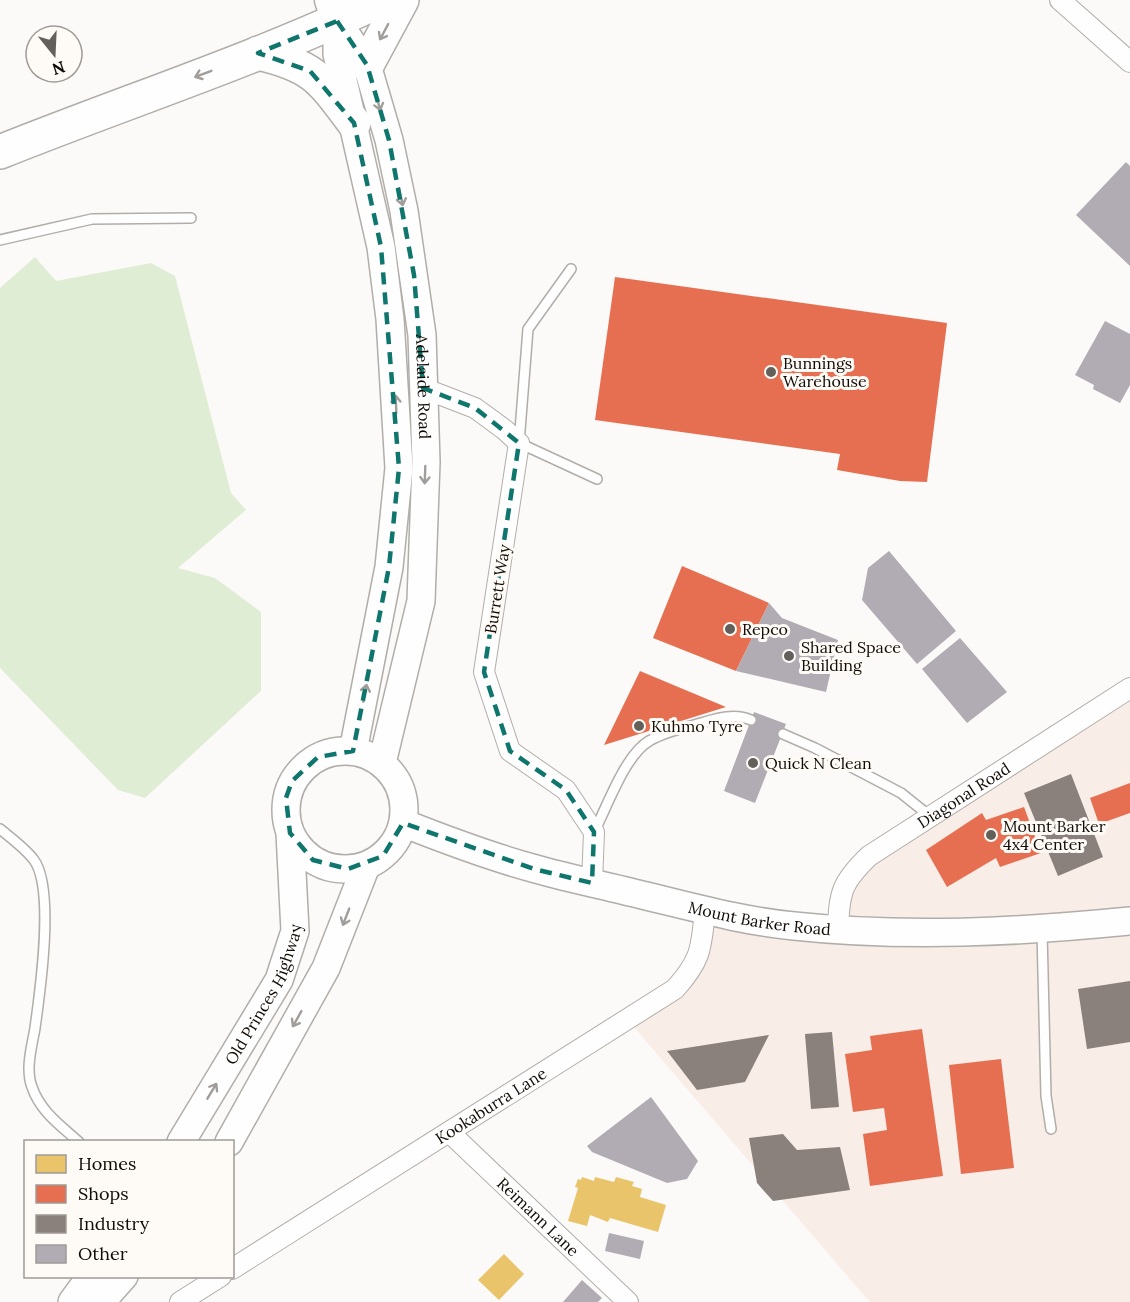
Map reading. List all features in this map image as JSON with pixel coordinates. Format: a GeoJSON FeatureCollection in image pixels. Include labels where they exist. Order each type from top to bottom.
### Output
{"type":"FeatureCollection","features":[{"type":"Feature","properties":{"kind":"highway"},"geometry":{"type":"LineString","coordinates":[[0,152],[258,53],[334,10],[381,0]]}},
{"type":"Feature","properties":{"kind":"highway"},"geometry":{"type":"LineString","coordinates":[[367,65],[402,0]]}},
{"type":"Feature","properties":{"kind":"highway"},"geometry":{"type":"LineString","coordinates":[[258,53],[295,63],[310,71],[325,84],[354,123]]}},
{"type":"Feature","properties":{"kind":"main road","name":"Adelaide Road"},"geometry":{"type":"LineString","coordinates":[[334,10],[367,65],[389,140],[404,211],[419,311],[426,462],[421,601],[382,763]]}},
{"type":"Feature","properties":{"kind":"main road","name":"Adelaide Road"},"geometry":{"type":"LineString","coordinates":[[334,10],[337,54],[381,247],[390,319],[399,468],[390,567],[353,751]]}},
{"type":"Feature","properties":{"kind":"main road"},"geometry":{"type":"LineString","coordinates":[[335,751],[353,751],[368,755],[382,763],[394,775],[401,790],[404,806],[403,823],[396,841],[383,856],[366,866],[348,869],[330,868],[313,860],[299,849],[290,833],[285,816],[286,798],[292,781],[303,767],[318,757],[335,751]]}},
{"type":"Feature","properties":{"kind":"main road","name":"Mount Barker Road"},"geometry":{"type":"LineString","coordinates":[[403,823],[534,869],[731,917],[792,926],[838,930],[941,933],[1042,930],[1130,921]]}},
{"type":"Feature","properties":{"kind":"main road","name":"Old Princes Highway"},"geometry":{"type":"LineString","coordinates":[[183,1140],[279,980],[295,931],[290,833]]}},
{"type":"Feature","properties":{"kind":"main road"},"geometry":{"type":"LineString","coordinates":[[230,1140],[326,968],[366,866]]}},
{"type":"Feature","properties":{"kind":"main road"},"geometry":{"type":"LineString","coordinates":[[72,1302],[90,1278]]}},
{"type":"Feature","properties":{"kind":"main road"},"geometry":{"type":"LineString","coordinates":[[101,1302],[122,1278]]}},
{"type":"Feature","properties":{"kind":"street"},"geometry":{"type":"LineString","coordinates":[[1060,0],[1130,62]]}},
{"type":"Feature","properties":{"kind":"street"},"geometry":{"type":"LineString","coordinates":[[423,388],[475,408],[519,443]]}},
{"type":"Feature","properties":{"kind":"street","name":"Burrett Way"},"geometry":{"type":"LineString","coordinates":[[519,443],[484,672],[510,751],[566,790],[594,832]]}},
{"type":"Feature","properties":{"kind":"street","name":"Diagonal Road"},"geometry":{"type":"LineString","coordinates":[[838,930],[838,909],[842,891],[851,873],[869,856],[1130,688]]}},
{"type":"Feature","properties":{"kind":"street"},"geometry":{"type":"LineString","coordinates":[[592,883],[594,832]]}},
{"type":"Feature","properties":{"kind":"street","name":"Kookaburra Lane"},"geometry":{"type":"LineString","coordinates":[[234,1268],[675,988],[687,975],[701,951],[705,911]]}},
{"type":"Feature","properties":{"kind":"street","name":"Reimann Lane"},"geometry":{"type":"LineString","coordinates":[[449,1132],[628,1302]]}},
{"type":"Feature","properties":{"kind":"street"},"geometry":{"type":"LineString","coordinates":[[180,1302],[218,1278]]}},
{"type":"Feature","properties":{"kind":"lane"},"geometry":{"type":"LineString","coordinates":[[0,240],[92,219],[191,218]]}},
{"type":"Feature","properties":{"kind":"lane","name":"Burrett Way"},"geometry":{"type":"LineString","coordinates":[[519,443],[528,329],[571,268]]}},
{"type":"Feature","properties":{"kind":"lane"},"geometry":{"type":"LineString","coordinates":[[519,443],[597,479]]}},
{"type":"Feature","properties":{"kind":"lane"},"geometry":{"type":"LineString","coordinates":[[594,832],[635,754],[647,742],[720,718],[742,716],[751,720]]}},
{"type":"Feature","properties":{"kind":"lane"},"geometry":{"type":"LineString","coordinates":[[783,734],[902,793],[931,817]]}},
{"type":"Feature","properties":{"kind":"lane"},"geometry":{"type":"LineString","coordinates":[[0,829],[35,861],[43,887],[46,914],[37,1011],[29,1063],[31,1085],[42,1108],[77,1140]]}},
{"type":"Feature","properties":{"kind":"lane"},"geometry":{"type":"LineString","coordinates":[[1042,930],[1046,1096],[1051,1129]]}},
{"type":"Feature","properties":{"kind":"highlighted area"},"geometry":{"type":"Polygon","coordinates":[[[337,21],[367,65],[389,140],[414,275],[423,388],[475,408],[519,443],[484,672],[510,751],[566,790],[594,832],[592,883],[534,869],[403,823],[383,856],[348,869],[313,860],[290,833],[286,798],[292,781],[318,757],[353,751],[389,567],[399,468],[381,247],[354,123],[310,71],[258,53],[337,21]]]}},
{"type":"Feature","properties":{"kind":"shaded area"},"geometry":{"type":"Polygon","coordinates":[[[1130,688],[1130,1302],[872,1302],[867,1299],[627,1019],[675,989],[705,911],[838,930],[851,873],[1130,688]]]}},
{"type":"Feature","properties":{"kind":"green space"},"geometry":{"type":"Polygon","coordinates":[[[35,257],[56,281],[151,263],[175,276],[231,493],[246,510],[178,568],[215,578],[261,612],[261,691],[145,798],[118,790],[0,668],[0,288],[35,257]]]}},
{"type":"Feature","properties":{"kind":"building: Homes"},"geometry":{"type":"Polygon","coordinates":[[[582,1177],[594,1181],[595,1177],[614,1182],[616,1177],[634,1182],[632,1186],[642,1189],[640,1197],[666,1205],[658,1232],[610,1218],[608,1222],[590,1215],[587,1226],[568,1221],[578,1188],[575,1187],[578,1179],[581,1180],[582,1177]]]}},
{"type":"Feature","properties":{"kind":"building: Homes"},"geometry":{"type":"Polygon","coordinates":[[[504,1254],[524,1274],[499,1300],[478,1280],[504,1254]]]}},
{"type":"Feature","properties":{"kind":"building: Shops","name":"Bunnings Warehouse"},"geometry":{"type":"Polygon","coordinates":[[[615,277],[947,323],[927,482],[900,481],[837,470],[840,454],[595,420],[615,277]]]}},
{"type":"Feature","properties":{"kind":"building: Shops"},"geometry":{"type":"Polygon","coordinates":[[[682,566],[769,603],[736,671],[653,638],[682,566]]]}},
{"type":"Feature","properties":{"kind":"building: Shops","name":"Kuhmo Tyre"},"geometry":{"type":"Polygon","coordinates":[[[640,671],[726,707],[604,745],[640,671]]]}},
{"type":"Feature","properties":{"kind":"building: Shops"},"geometry":{"type":"Polygon","coordinates":[[[1130,783],[1130,813],[1099,824],[1090,798],[1130,783]]]}},
{"type":"Feature","properties":{"kind":"building: Shops","name":"Mount Barker 4x4 Center"},"geometry":{"type":"Polygon","coordinates":[[[1024,807],[1041,853],[1000,867],[996,858],[947,887],[926,850],[982,813],[986,820],[1024,807]]]}},
{"type":"Feature","properties":{"kind":"building: Shops"},"geometry":{"type":"Polygon","coordinates":[[[922,1029],[943,1176],[870,1186],[863,1134],[887,1130],[884,1108],[853,1112],[845,1054],[872,1050],[870,1036],[922,1029]]]}},
{"type":"Feature","properties":{"kind":"building: Shops"},"geometry":{"type":"Polygon","coordinates":[[[1001,1059],[1014,1168],[961,1174],[949,1065],[1001,1059]]]}},
{"type":"Feature","properties":{"kind":"building: Industry"},"geometry":{"type":"Polygon","coordinates":[[[1071,774],[1103,857],[1058,876],[1024,793],[1071,774]]]}},
{"type":"Feature","properties":{"kind":"building: Industry"},"geometry":{"type":"Polygon","coordinates":[[[1130,981],[1130,1042],[1087,1049],[1078,989],[1130,981]]]}},
{"type":"Feature","properties":{"kind":"building: Industry"},"geometry":{"type":"Polygon","coordinates":[[[832,1032],[839,1107],[811,1109],[805,1034],[832,1032]]]}},
{"type":"Feature","properties":{"kind":"building: Industry"},"geometry":{"type":"Polygon","coordinates":[[[769,1035],[745,1082],[697,1090],[667,1051],[769,1035]]]}},
{"type":"Feature","properties":{"kind":"building: Industry"},"geometry":{"type":"Polygon","coordinates":[[[783,1134],[797,1150],[840,1147],[850,1190],[773,1201],[757,1183],[749,1138],[783,1134]]]}},
{"type":"Feature","properties":{"kind":"building: Other"},"geometry":{"type":"Polygon","coordinates":[[[1126,162],[1130,166],[1130,266],[1076,215],[1126,162]]]}},
{"type":"Feature","properties":{"kind":"building: Other"},"geometry":{"type":"Polygon","coordinates":[[[1105,321],[1130,334],[1130,385],[1120,403],[1093,389],[1094,385],[1075,375],[1105,321]]]}},
{"type":"Feature","properties":{"kind":"building: Other"},"geometry":{"type":"Polygon","coordinates":[[[889,551],[956,631],[917,664],[862,600],[868,568],[889,551]]]}},
{"type":"Feature","properties":{"kind":"building: Other","name":"Shared Space Building"},"geometry":{"type":"Polygon","coordinates":[[[769,603],[782,618],[838,640],[826,692],[736,671],[769,603]]]}},
{"type":"Feature","properties":{"kind":"building: Other"},"geometry":{"type":"Polygon","coordinates":[[[960,638],[1007,692],[967,723],[922,669],[960,638]]]}},
{"type":"Feature","properties":{"kind":"building: Other","name":"Quick N Clean"},"geometry":{"type":"Polygon","coordinates":[[[754,712],[786,724],[755,803],[724,791],[754,712]]]}},
{"type":"Feature","properties":{"kind":"building: Other"},"geometry":{"type":"Polygon","coordinates":[[[651,1097],[698,1161],[687,1179],[667,1183],[592,1152],[587,1146],[651,1097]]]}},
{"type":"Feature","properties":{"kind":"building: Other"},"geometry":{"type":"Polygon","coordinates":[[[609,1233],[644,1241],[640,1259],[605,1251],[609,1233]]]}},
{"type":"Feature","properties":{"kind":"building: Other"},"geometry":{"type":"Polygon","coordinates":[[[582,1280],[602,1298],[598,1302],[563,1302],[582,1280]]]}},
{"type":"Feature","properties":{"kind":"place","name":"Bunnings Warehouse"},"geometry":{"type":"Point","coordinates":[771,372]}},
{"type":"Feature","properties":{"kind":"place","name":"Repco"},"geometry":{"type":"Point","coordinates":[730,629]}},
{"type":"Feature","properties":{"kind":"place","name":"Shared Space Building"},"geometry":{"type":"Point","coordinates":[789,656]}},
{"type":"Feature","properties":{"kind":"place","name":"Kuhmo Tyre"},"geometry":{"type":"Point","coordinates":[639,726]}},
{"type":"Feature","properties":{"kind":"place","name":"Quick N Clean"},"geometry":{"type":"Point","coordinates":[753,763]}},
{"type":"Feature","properties":{"kind":"place","name":"Mount Barker 4x4 Center"},"geometry":{"type":"Point","coordinates":[991,835]}}]}
